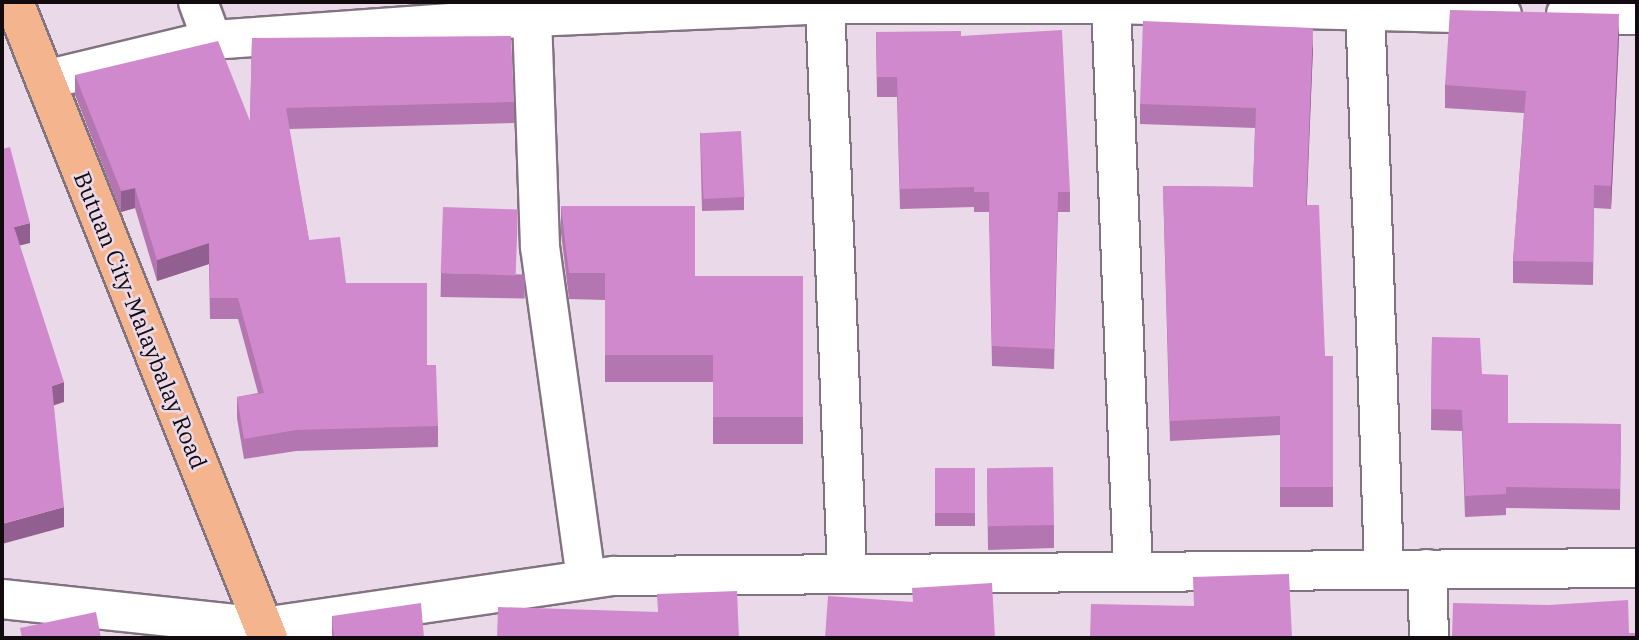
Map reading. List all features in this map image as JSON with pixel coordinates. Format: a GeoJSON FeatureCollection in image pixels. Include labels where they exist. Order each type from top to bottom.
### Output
{"type":"FeatureCollection","features":[{"type":"Feature","properties":{"kind":"main road","name":"Butuan City-Malaybalay Road"},"geometry":{"type":"LineString","coordinates":[[14,2],[265,632]]}},
{"type":"Feature","properties":{"kind":"street"},"geometry":{"type":"LineString","coordinates":[[198,2],[212,40]]}},
{"type":"Feature","properties":{"kind":"street"},"geometry":{"type":"LineString","coordinates":[[45,80],[212,40],[532,17],[825,3],[1111,3],[1637,15]]}},
{"type":"Feature","properties":{"kind":"street"},"geometry":{"type":"LineString","coordinates":[[825,3],[847,572]]}},
{"type":"Feature","properties":{"kind":"street"},"geometry":{"type":"LineString","coordinates":[[1111,3],[1133,572]]}},
{"type":"Feature","properties":{"kind":"street"},"geometry":{"type":"LineString","coordinates":[[1364,7],[1384,570]]}},
{"type":"Feature","properties":{"kind":"street"},"geometry":{"type":"LineString","coordinates":[[532,17],[540,247],[586,578]]}},
{"type":"Feature","properties":{"kind":"street"},"geometry":{"type":"LineString","coordinates":[[2,599],[265,632],[586,578],[847,572],[1637,568]]}},
{"type":"Feature","properties":{"kind":"street"},"geometry":{"type":"LineString","coordinates":[[1427,569],[1429,638]]}},
{"type":"Feature","properties":{"kind":"building"},"geometry":{"type":"Polygon","coordinates":[[[1450,10],[1619,14],[1611,186],[1594,185],[1593,262],[1513,261],[1526,91],[1445,85],[1450,10]]]}},
{"type":"Feature","properties":{"kind":"building"},"geometry":{"type":"Polygon","coordinates":[[[1143,21],[1313,28],[1306,205],[1319,205],[1325,356],[1333,356],[1333,487],[1280,487],[1280,416],[1170,421],[1163,186],[1253,187],[1256,108],[1140,104],[1143,21]]]}},
{"type":"Feature","properties":{"kind":"building"},"geometry":{"type":"Polygon","coordinates":[[[1062,30],[1070,192],[1058,192],[1054,349],[992,346],[989,192],[974,192],[974,187],[900,189],[897,77],[877,77],[876,32],[961,31],[961,36],[1062,30]]]}},
{"type":"Feature","properties":{"kind":"building"},"geometry":{"type":"Polygon","coordinates":[[[511,36],[514,102],[286,108],[309,240],[340,237],[346,283],[427,283],[427,365],[436,365],[438,426],[296,430],[244,439],[237,397],[264,393],[238,298],[210,298],[209,243],[157,260],[135,188],[121,191],[75,75],[218,41],[250,121],[252,38],[511,36]]]}},
{"type":"Feature","properties":{"kind":"building"},"geometry":{"type":"Polygon","coordinates":[[[741,131],[744,197],[704,199],[700,133],[741,131]]]}},
{"type":"Feature","properties":{"kind":"building"},"geometry":{"type":"Polygon","coordinates":[[[10,147],[30,223],[14,227],[64,382],[52,386],[64,507],[2,524],[2,149],[10,147]]]}},
{"type":"Feature","properties":{"kind":"building"},"geometry":{"type":"Polygon","coordinates":[[[561,206],[695,206],[695,276],[803,276],[803,417],[713,417],[713,355],[605,355],[605,273],[569,273],[561,206]]]}},
{"type":"Feature","properties":{"kind":"building"},"geometry":{"type":"Polygon","coordinates":[[[443,207],[518,210],[516,276],[441,273],[443,207]]]}},
{"type":"Feature","properties":{"kind":"building"},"geometry":{"type":"Polygon","coordinates":[[[1432,337],[1480,338],[1482,374],[1508,375],[1508,423],[1621,424],[1620,489],[1506,487],[1506,494],[1465,496],[1462,410],[1431,409],[1432,337]]]}},
{"type":"Feature","properties":{"kind":"building"},"geometry":{"type":"Polygon","coordinates":[[[1053,467],[1054,525],[988,526],[987,468],[1053,467]]]}},
{"type":"Feature","properties":{"kind":"building"},"geometry":{"type":"Polygon","coordinates":[[[935,468],[975,468],[975,513],[935,513],[935,468]]]}},
{"type":"Feature","properties":{"kind":"building"},"geometry":{"type":"Polygon","coordinates":[[[1289,574],[1292,638],[1090,638],[1091,604],[1194,606],[1193,577],[1289,574]]]}},
{"type":"Feature","properties":{"kind":"building"},"geometry":{"type":"Polygon","coordinates":[[[992,583],[995,638],[825,638],[828,596],[913,602],[912,588],[992,583]]]}},
{"type":"Feature","properties":{"kind":"building"},"geometry":{"type":"Polygon","coordinates":[[[737,591],[739,638],[497,638],[498,607],[658,612],[657,594],[737,591]]]}},
{"type":"Feature","properties":{"kind":"building"},"geometry":{"type":"Polygon","coordinates":[[[1628,600],[1629,633],[1637,633],[1637,638],[1452,638],[1453,603],[1549,605],[1628,600]]]}},
{"type":"Feature","properties":{"kind":"building"},"geometry":{"type":"Polygon","coordinates":[[[421,603],[424,638],[334,638],[332,616],[421,603]]]}},
{"type":"Feature","properties":{"kind":"building"},"geometry":{"type":"Polygon","coordinates":[[[96,612],[101,638],[22,638],[20,628],[96,612]]]}}]}
